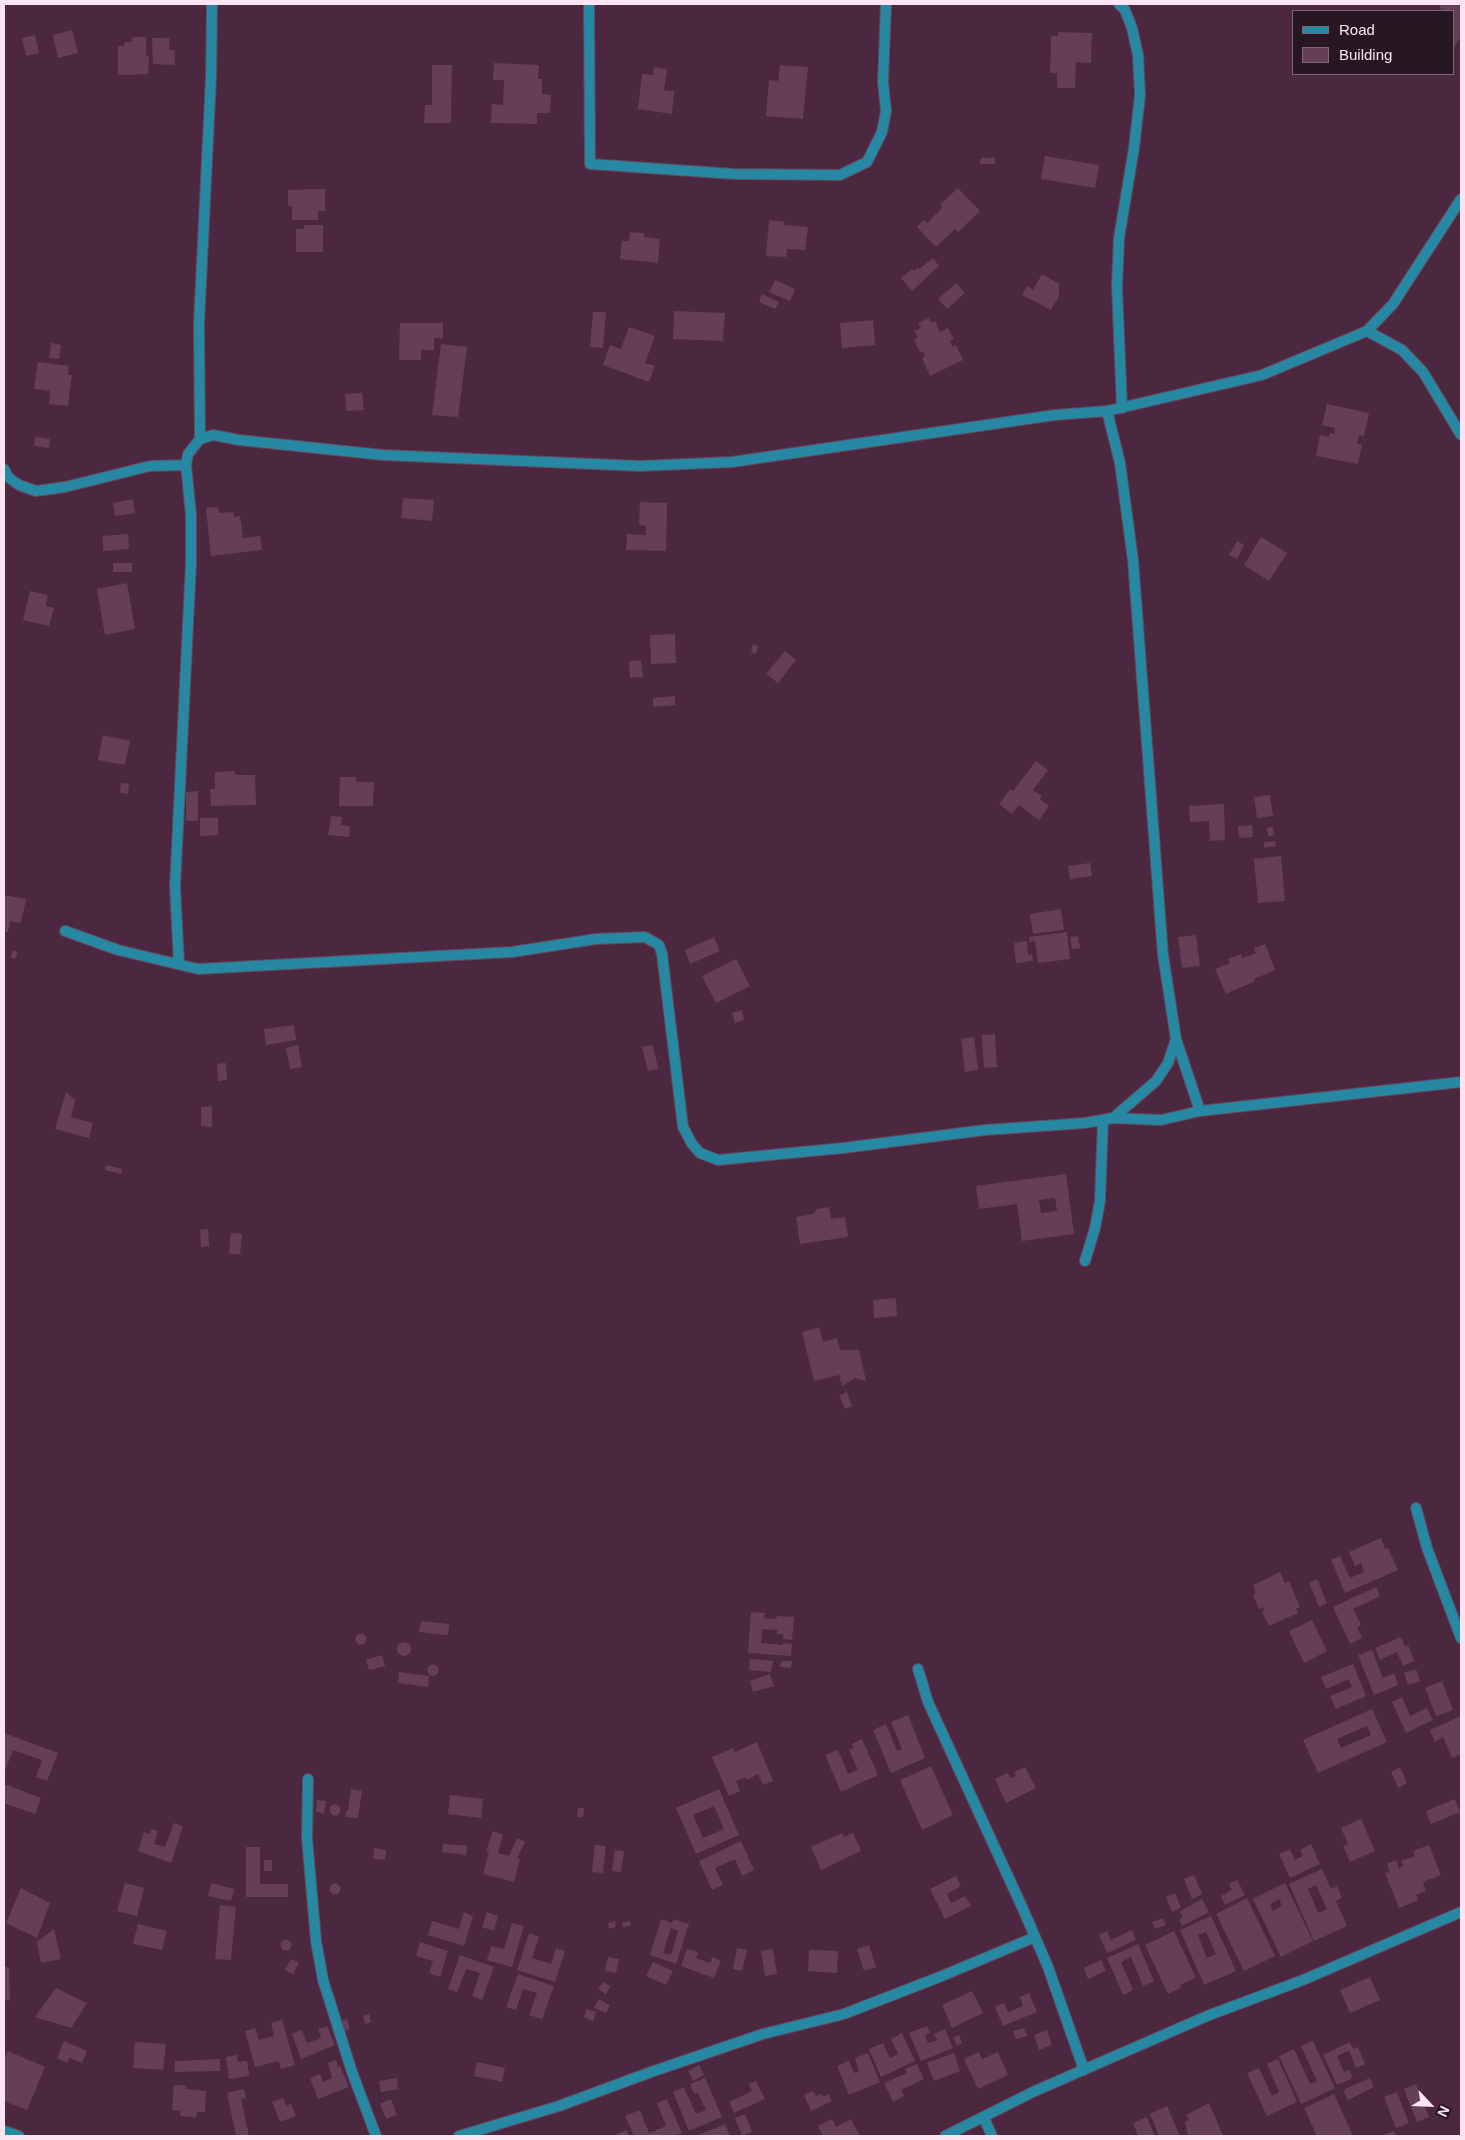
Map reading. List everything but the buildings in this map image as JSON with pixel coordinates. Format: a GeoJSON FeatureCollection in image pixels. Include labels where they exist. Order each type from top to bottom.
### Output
{"type":"FeatureCollection","features":[{"type":"Feature","properties":{"kind":"street"},"geometry":{"type":"LineString","coordinates":[[200,439],[199,323],[211,78],[212,4]]}},
{"type":"Feature","properties":{"kind":"street"},"geometry":{"type":"LineString","coordinates":[[589,4],[588,112],[590,164],[734,174],[840,175],[867,162],[882,132],[886,111],[883,82],[886,4]]}},
{"type":"Feature","properties":{"kind":"street"},"geometry":{"type":"LineString","coordinates":[[1119,4],[1125,10],[1132,28],[1138,55],[1140,95],[1134,148],[1118,238],[1117,287],[1122,408]]}},
{"type":"Feature","properties":{"kind":"street"},"geometry":{"type":"LineString","coordinates":[[179,964],[175,887],[191,563],[186,465],[188,454],[200,439],[212,435],[239,440],[383,455],[640,466],[732,462],[1055,415],[1107,411],[1262,375],[1367,331],[1393,304],[1461,199]]}},
{"type":"Feature","properties":{"kind":"street"},"geometry":{"type":"LineString","coordinates":[[1367,331],[1402,350],[1422,372],[1461,433]]}},
{"type":"Feature","properties":{"kind":"street"},"geometry":{"type":"LineString","coordinates":[[1107,411],[1120,464],[1133,560],[1163,955],[1176,1039],[1200,1111]]}},
{"type":"Feature","properties":{"kind":"street"},"geometry":{"type":"LineString","coordinates":[[4,469],[8,477],[18,485],[36,491],[65,487],[150,466],[186,465]]}},
{"type":"Feature","properties":{"kind":"street"},"geometry":{"type":"LineString","coordinates":[[65,931],[118,950],[198,969],[512,952],[596,938],[645,937],[659,945],[662,954],[683,1127],[692,1144],[700,1153],[718,1160],[843,1148],[985,1130],[1108,1119],[1161,1120],[1200,1111],[1461,1082]]}},
{"type":"Feature","properties":{"kind":"street"},"geometry":{"type":"LineString","coordinates":[[1085,1261],[1095,1228],[1100,1201],[1108,1119],[1156,1081],[1168,1064],[1176,1039]]}},
{"type":"Feature","properties":{"kind":"street"},"geometry":{"type":"LineString","coordinates":[[1416,1508],[1427,1548],[1461,1638]]}},
{"type":"Feature","properties":{"kind":"street"},"geometry":{"type":"LineString","coordinates":[[918,1669],[928,1702],[1048,1967],[1084,2070]]}},
{"type":"Feature","properties":{"kind":"street"},"geometry":{"type":"LineString","coordinates":[[308,1779],[307,1838],[316,1941],[323,1980],[352,2072],[376,2136]]}},
{"type":"Feature","properties":{"kind":"street"},"geometry":{"type":"LineString","coordinates":[[945,2136],[1035,2091],[1207,2016],[1303,1980],[1461,1912]]}},
{"type":"Feature","properties":{"kind":"street"},"geometry":{"type":"LineString","coordinates":[[459,2136],[559,2106],[763,2034],[844,2014],[1035,1937]]}},
{"type":"Feature","properties":{"kind":"street"},"geometry":{"type":"LineString","coordinates":[[984,2118],[992,2136]]}},
{"type":"Feature","properties":{"kind":"street"},"geometry":{"type":"LineString","coordinates":[[4,2131],[19,2136]]}}]}
